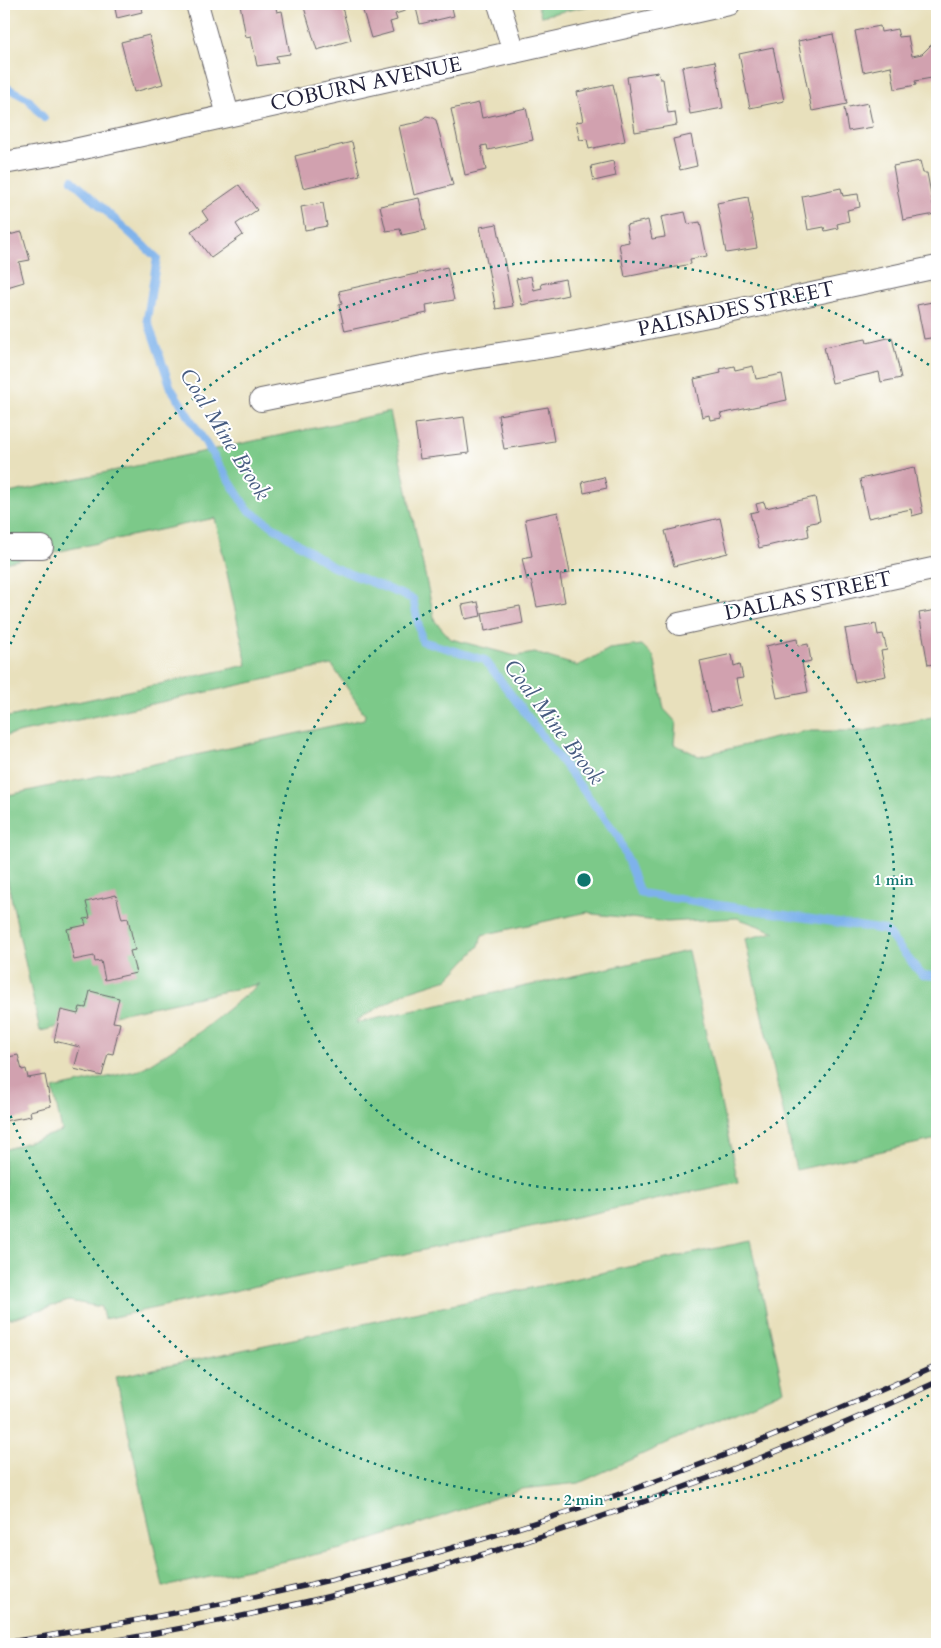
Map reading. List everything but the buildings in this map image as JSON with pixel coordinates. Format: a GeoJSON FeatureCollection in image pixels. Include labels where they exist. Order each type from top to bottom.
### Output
{"type":"FeatureCollection","features":[{"type":"Feature","properties":{"kind":"street"},"geometry":{"type":"LineString","coordinates":[[197,4],[228,115]]}},
{"type":"Feature","properties":{"kind":"street"},"geometry":{"type":"LineString","coordinates":[[499,4],[514,52]]}},
{"type":"Feature","properties":{"kind":"street","name":"COBURN AVENUE"},"geometry":{"type":"LineString","coordinates":[[4,163],[62,153],[728,4]]}},
{"type":"Feature","properties":{"kind":"street","name":"PALISADES STREET"},"geometry":{"type":"LineString","coordinates":[[261,400],[442,363],[732,312],[937,267]]}},
{"type":"Feature","properties":{"kind":"street"},"geometry":{"type":"LineString","coordinates":[[4,547],[42,547]]}},
{"type":"Feature","properties":{"kind":"street","name":"DALLAS STREET"},"geometry":{"type":"LineString","coordinates":[[679,624],[937,568]]}},
{"type":"Feature","properties":{"kind":"green space"},"geometry":{"type":"Polygon","coordinates":[[[537,4],[598,4],[541,16],[537,4]]]}},
{"type":"Feature","properties":{"kind":"green space"},"geometry":{"type":"Polygon","coordinates":[[[390,412],[435,621],[451,639],[516,656],[535,653],[578,666],[609,649],[642,645],[654,657],[664,709],[676,722],[674,744],[699,756],[805,731],[864,731],[937,716],[937,1139],[796,1170],[745,939],[775,932],[737,918],[667,922],[588,912],[482,935],[479,946],[448,979],[406,992],[359,1019],[356,1023],[688,951],[738,1182],[104,1319],[101,1307],[69,1301],[13,1318],[4,1318],[4,1150],[62,1131],[53,1089],[140,1070],[201,1031],[259,984],[40,1031],[4,864],[4,796],[364,719],[365,715],[332,665],[4,736],[4,718],[247,665],[215,518],[4,563],[4,494],[390,412]]]}},
{"type":"Feature","properties":{"kind":"green space"},"geometry":{"type":"Polygon","coordinates":[[[750,1241],[784,1390],[579,1483],[521,1489],[341,1549],[163,1587],[116,1377],[750,1241]]]}},
{"type":"Feature","properties":{"kind":"waterway","name":"Coal Mine Brook"},"geometry":{"type":"LineString","coordinates":[[4,86],[28,99],[44,118]]}},
{"type":"Feature","properties":{"kind":"waterway","name":"Coal Mine Brook"},"geometry":{"type":"LineString","coordinates":[[72,180],[157,258],[147,319],[171,388],[247,509],[333,567],[413,599],[422,641],[485,660],[618,836],[640,893],[885,930],[922,975],[937,976]]}},
{"type":"Feature","properties":{"kind":"railway"},"geometry":{"type":"LineString","coordinates":[[4,1643],[236,1601],[375,1569],[519,1528],[731,1453],[869,1396],[937,1365]]}},
{"type":"Feature","properties":{"kind":"railway"},"geometry":{"type":"LineString","coordinates":[[96,1644],[312,1601],[383,1583],[525,1542],[664,1495],[733,1469],[937,1382]]}}]}
